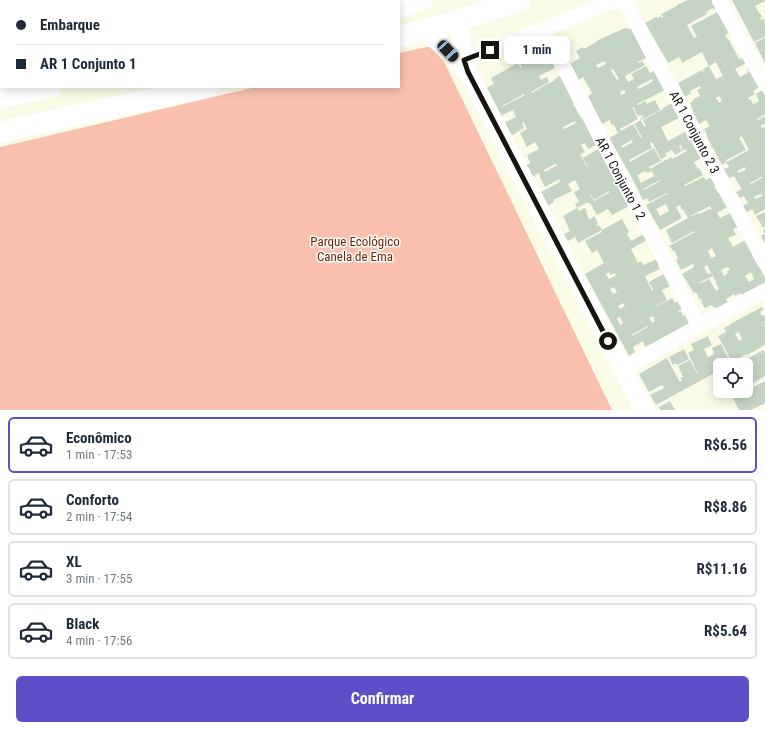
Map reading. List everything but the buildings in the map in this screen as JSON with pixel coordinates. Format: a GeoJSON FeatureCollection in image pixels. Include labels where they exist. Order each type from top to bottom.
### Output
{"type":"FeatureCollection","features":[{"type":"Feature","properties":{"kind":"main road"},"geometry":{"type":"LineString","coordinates":[[400,8],[422,0]]}},
{"type":"Feature","properties":{"kind":"main road"},"geometry":{"type":"LineString","coordinates":[[400,37],[460,20],[520,0]]}},
{"type":"Feature","properties":{"kind":"main road"},"geometry":{"type":"LineString","coordinates":[[0,98],[44,88]]}},
{"type":"Feature","properties":{"kind":"main road"},"geometry":{"type":"LineString","coordinates":[[0,132],[203,88]]}},
{"type":"Feature","properties":{"kind":"street"},"geometry":{"type":"LineString","coordinates":[[463,65],[544,29],[616,0]]}},
{"type":"Feature","properties":{"kind":"street","name":"AR 1 Conjunto 2 3"},"geometry":{"type":"LineString","coordinates":[[624,0],[765,263]]}},
{"type":"Feature","properties":{"kind":"street"},"geometry":{"type":"LineString","coordinates":[[719,0],[765,84]]}},
{"type":"Feature","properties":{"kind":"street"},"geometry":{"type":"LineString","coordinates":[[460,20],[460,43],[463,65]]}},
{"type":"Feature","properties":{"kind":"street","name":"AR 1 Conjunto 1 2"},"geometry":{"type":"LineString","coordinates":[[544,29],[699,326]]}},
{"type":"Feature","properties":{"kind":"street"},"geometry":{"type":"LineString","coordinates":[[423,30],[442,44],[463,65],[644,410]]}},
{"type":"Feature","properties":{"kind":"street"},"geometry":{"type":"LineString","coordinates":[[623,369],[765,291]]}},
{"type":"Feature","properties":{"kind":"green space","name":"Parque Ecológico Canela de Ema"},"geometry":{"type":"Polygon","coordinates":[[[436,45],[612,410],[0,410],[0,147],[252,88],[400,88],[400,53],[436,45]]]}},
{"type":"Feature","properties":{"kind":"route"},"geometry":{"type":"LineString","coordinates":[[490,50],[464,60],[468,72],[608,341]]}}]}
